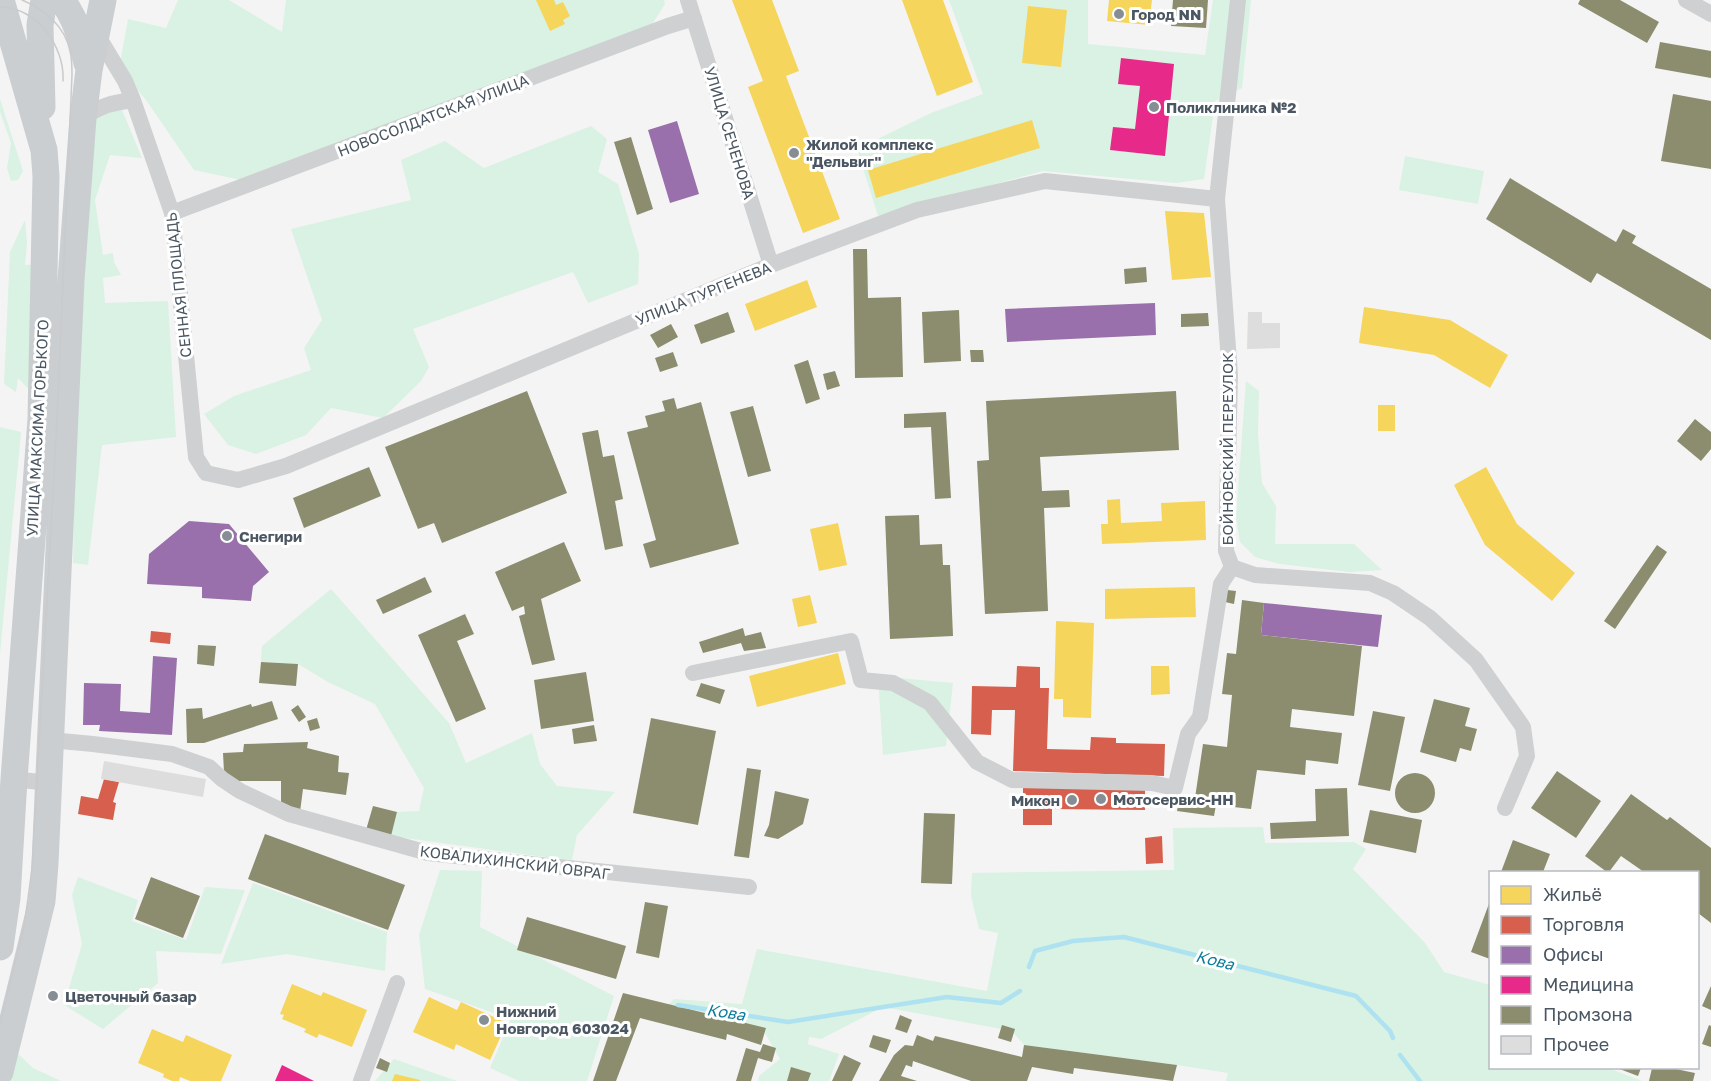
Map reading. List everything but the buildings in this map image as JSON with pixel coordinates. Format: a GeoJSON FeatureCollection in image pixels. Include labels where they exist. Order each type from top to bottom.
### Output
{"type":"FeatureCollection","features":[{"type":"Feature","properties":{"kind":"main road","name":"УЛИЦА МАКСИМА ГОРЬКОГО"},"geometry":{"type":"LineString","coordinates":[[0,948],[7,898],[41,419],[46,176],[44,150],[1,0]]}},
{"type":"Feature","properties":{"kind":"main road"},"geometry":{"type":"LineString","coordinates":[[44,0],[40,25],[44,150]]}},
{"type":"Feature","properties":{"kind":"main road","name":"УЛИЦА МАКСИМА ГОРЬКОГО"},"geometry":{"type":"LineString","coordinates":[[62,0],[80,34],[89,70]]}},
{"type":"Feature","properties":{"kind":"main road","name":"УЛИЦА МАКСИМА ГОРЬКОГО"},"geometry":{"type":"LineString","coordinates":[[0,1072],[42,901],[71,280],[83,118],[89,70],[103,0]]}},
{"type":"Feature","properties":{"kind":"street","name":"УЛИЦА СЕЧЕНОВА"},"geometry":{"type":"LineString","coordinates":[[688,0],[771,265]]}},
{"type":"Feature","properties":{"kind":"street","name":"БОЙНОВСКИЙ ПЕРЕУЛОК"},"geometry":{"type":"LineString","coordinates":[[1238,0],[1217,199],[1230,375],[1226,551],[1232,567],[1255,575],[1370,584],[1393,593],[1430,618],[1476,660],[1522,727],[1527,756],[1505,807]]}},
{"type":"Feature","properties":{"kind":"street"},"geometry":{"type":"LineString","coordinates":[[1686,0],[1711,14]]}},
{"type":"Feature","properties":{"kind":"street","name":"НОВОСОЛДАТСКАЯ УЛИЦА"},"geometry":{"type":"LineString","coordinates":[[172,213],[694,18]]}},
{"type":"Feature","properties":{"kind":"street","name":"СЕННАЯ ПЛОЩАДЬ"},"geometry":{"type":"LineString","coordinates":[[96,33],[125,81],[172,213],[196,457],[206,472]]}},
{"type":"Feature","properties":{"kind":"street"},"geometry":{"type":"LineString","coordinates":[[83,118],[99,107],[133,100]]}},
{"type":"Feature","properties":{"kind":"street","name":"УЛИЦА ТУРГЕНЕВА"},"geometry":{"type":"LineString","coordinates":[[206,472],[238,480],[286,466],[771,265],[917,210],[1045,181],[1217,199]]}},
{"type":"Feature","properties":{"kind":"street"},"geometry":{"type":"LineString","coordinates":[[693,673],[851,641],[861,680],[893,683],[930,703],[977,762],[1012,780],[1152,783],[1175,788],[1188,734],[1200,717],[1221,584],[1232,567]]}},
{"type":"Feature","properties":{"kind":"street","name":"КОВАЛИХИНСКИЙ ОВРАГ"},"geometry":{"type":"LineString","coordinates":[[50,740],[172,754],[209,767],[240,791],[289,814],[428,853],[749,887]]}},
{"type":"Feature","properties":{"kind":"street"},"geometry":{"type":"LineString","coordinates":[[14,779],[48,783]]}},
{"type":"Feature","properties":{"kind":"street"},"geometry":{"type":"LineString","coordinates":[[361,1081],[397,983]]}},
{"type":"Feature","properties":{"kind":"green space"},"geometry":{"type":"Polygon","coordinates":[[[178,0],[229,0],[282,32],[286,0],[664,0],[665,4],[651,26],[241,180],[194,170],[146,100],[119,69],[128,19],[166,28],[178,0]]]}},
{"type":"Feature","properties":{"kind":"green space"},"geometry":{"type":"Polygon","coordinates":[[[949,0],[1088,0],[1088,44],[1205,55],[1213,0],[1251,0],[1242,88],[1215,101],[1204,179],[1176,183],[1043,171],[878,216],[857,149],[931,113],[983,94],[949,0]]]}},
{"type":"Feature","properties":{"kind":"green space"},"geometry":{"type":"Polygon","coordinates":[[[0,99],[23,171],[18,180],[11,181],[7,168],[11,143],[0,112],[0,99]]]}},
{"type":"Feature","properties":{"kind":"green space"},"geometry":{"type":"Polygon","coordinates":[[[120,105],[142,158],[110,155],[95,200],[103,255],[113,253],[114,262],[121,275],[103,278],[105,303],[168,301],[176,437],[102,445],[88,565],[73,563],[77,311],[94,106],[120,105]]]}},
{"type":"Feature","properties":{"kind":"green space"},"geometry":{"type":"Polygon","coordinates":[[[591,126],[607,139],[598,172],[618,184],[639,254],[638,284],[588,303],[573,272],[413,329],[429,367],[421,381],[383,418],[331,408],[306,435],[256,454],[228,445],[204,414],[234,396],[311,370],[304,348],[322,320],[291,229],[411,200],[401,160],[445,141],[484,168],[591,126]]]}},
{"type":"Feature","properties":{"kind":"green space"},"geometry":{"type":"Polygon","coordinates":[[[1405,156],[1484,171],[1478,204],[1399,190],[1405,156]]]}},
{"type":"Feature","properties":{"kind":"green space"},"geometry":{"type":"Polygon","coordinates":[[[25,220],[27,243],[25,265],[40,264],[34,395],[18,378],[16,392],[4,384],[10,252],[25,220]]]}},
{"type":"Feature","properties":{"kind":"green space"},"geometry":{"type":"Polygon","coordinates":[[[1246,381],[1259,391],[1258,434],[1262,483],[1276,506],[1275,544],[1354,544],[1382,570],[1349,572],[1280,564],[1255,557],[1240,542],[1236,517],[1246,381]]]}},
{"type":"Feature","properties":{"kind":"green space"},"geometry":{"type":"Polygon","coordinates":[[[0,427],[21,432],[0,654],[0,427]]]}},
{"type":"Feature","properties":{"kind":"green space"},"geometry":{"type":"Polygon","coordinates":[[[331,589],[449,723],[466,763],[532,733],[540,764],[557,786],[615,792],[577,835],[572,860],[391,836],[397,812],[419,811],[424,788],[375,704],[328,682],[298,664],[261,662],[262,646],[331,589]]]}},
{"type":"Feature","properties":{"kind":"green space"},"geometry":{"type":"Polygon","coordinates":[[[878,676],[953,683],[946,746],[883,755],[878,676]]]}},
{"type":"Feature","properties":{"kind":"green space"},"geometry":{"type":"Polygon","coordinates":[[[1263,827],[1265,843],[1354,842],[1366,849],[1353,869],[1425,943],[1444,972],[1489,985],[1489,1069],[1611,1069],[1642,1081],[1226,1081],[1228,1073],[1024,1045],[1012,1031],[883,1007],[821,1039],[809,1037],[808,1044],[839,1054],[829,1081],[758,1081],[759,1076],[780,1059],[762,1028],[668,1005],[674,999],[742,1004],[757,949],[987,991],[998,933],[979,929],[971,896],[972,873],[1174,870],[1173,828],[1263,827]]]}},
{"type":"Feature","properties":{"kind":"green space"},"geometry":{"type":"Polygon","coordinates":[[[440,870],[482,871],[480,927],[614,996],[587,1081],[519,1081],[490,1068],[511,1019],[425,989],[419,935],[440,870]]]}},
{"type":"Feature","properties":{"kind":"green space"},"geometry":{"type":"Polygon","coordinates":[[[78,877],[138,900],[132,921],[186,940],[205,887],[245,890],[221,954],[156,951],[158,983],[103,1029],[64,1005],[82,944],[72,895],[78,877]]]}},
{"type":"Feature","properties":{"kind":"green space"},"geometry":{"type":"Polygon","coordinates":[[[253,883],[387,932],[385,971],[287,954],[221,964],[253,883]]]}},
{"type":"Feature","properties":{"kind":"green space"},"geometry":{"type":"Polygon","coordinates":[[[13,1049],[33,1068],[61,1081],[4,1081],[13,1049]]]}},
{"type":"Feature","properties":{"kind":"green space"},"geometry":{"type":"Polygon","coordinates":[[[394,1059],[457,1081],[375,1081],[394,1059]]]}},
{"type":"Feature","properties":{"kind":"waterway","name":"Кова"},"geometry":{"type":"LineString","coordinates":[[1029,967],[1035,951],[1073,941],[1124,937],[1356,996],[1390,1031],[1393,1038]]}},
{"type":"Feature","properties":{"kind":"waterway","name":"Кова"},"geometry":{"type":"LineString","coordinates":[[678,1005],[788,1022],[947,997],[1001,1003],[1020,991]]}},
{"type":"Feature","properties":{"kind":"waterway","name":"Кова"},"geometry":{"type":"LineString","coordinates":[[1400,1055],[1420,1081]]}},
{"type":"Feature","properties":{"kind":"tram line"},"geometry":{"type":"LineString","coordinates":[[0,1024],[24,927],[32,869],[57,420],[72,75],[71,54],[58,26],[38,8],[22,0]]}},
{"type":"Feature","properties":{"kind":"tram line"},"geometry":{"type":"LineString","coordinates":[[0,7],[26,14],[46,31],[59,55],[63,81]]}},
{"type":"Feature","properties":{"kind":"place","name":"Город NN"},"geometry":{"type":"Point","coordinates":[1119,14]}},
{"type":"Feature","properties":{"kind":"place","name":"Поликлиника №2"},"geometry":{"type":"Point","coordinates":[1154,107]}},
{"type":"Feature","properties":{"kind":"place","name":"Жилой комплекс \"Дельвиг\""},"geometry":{"type":"Point","coordinates":[794,153]}},
{"type":"Feature","properties":{"kind":"place","name":"Снегири"},"geometry":{"type":"Point","coordinates":[227,536]}},
{"type":"Feature","properties":{"kind":"place","name":"Мотосервис-НН"},"geometry":{"type":"Point","coordinates":[1101,799]}},
{"type":"Feature","properties":{"kind":"place","name":"Микон"},"geometry":{"type":"Point","coordinates":[1072,800]}},
{"type":"Feature","properties":{"kind":"place","name":"Цветочный базар"},"geometry":{"type":"Point","coordinates":[53,996]}},
{"type":"Feature","properties":{"kind":"place","name":"Нижний Новгород 603024"},"geometry":{"type":"Point","coordinates":[484,1020]}}]}
